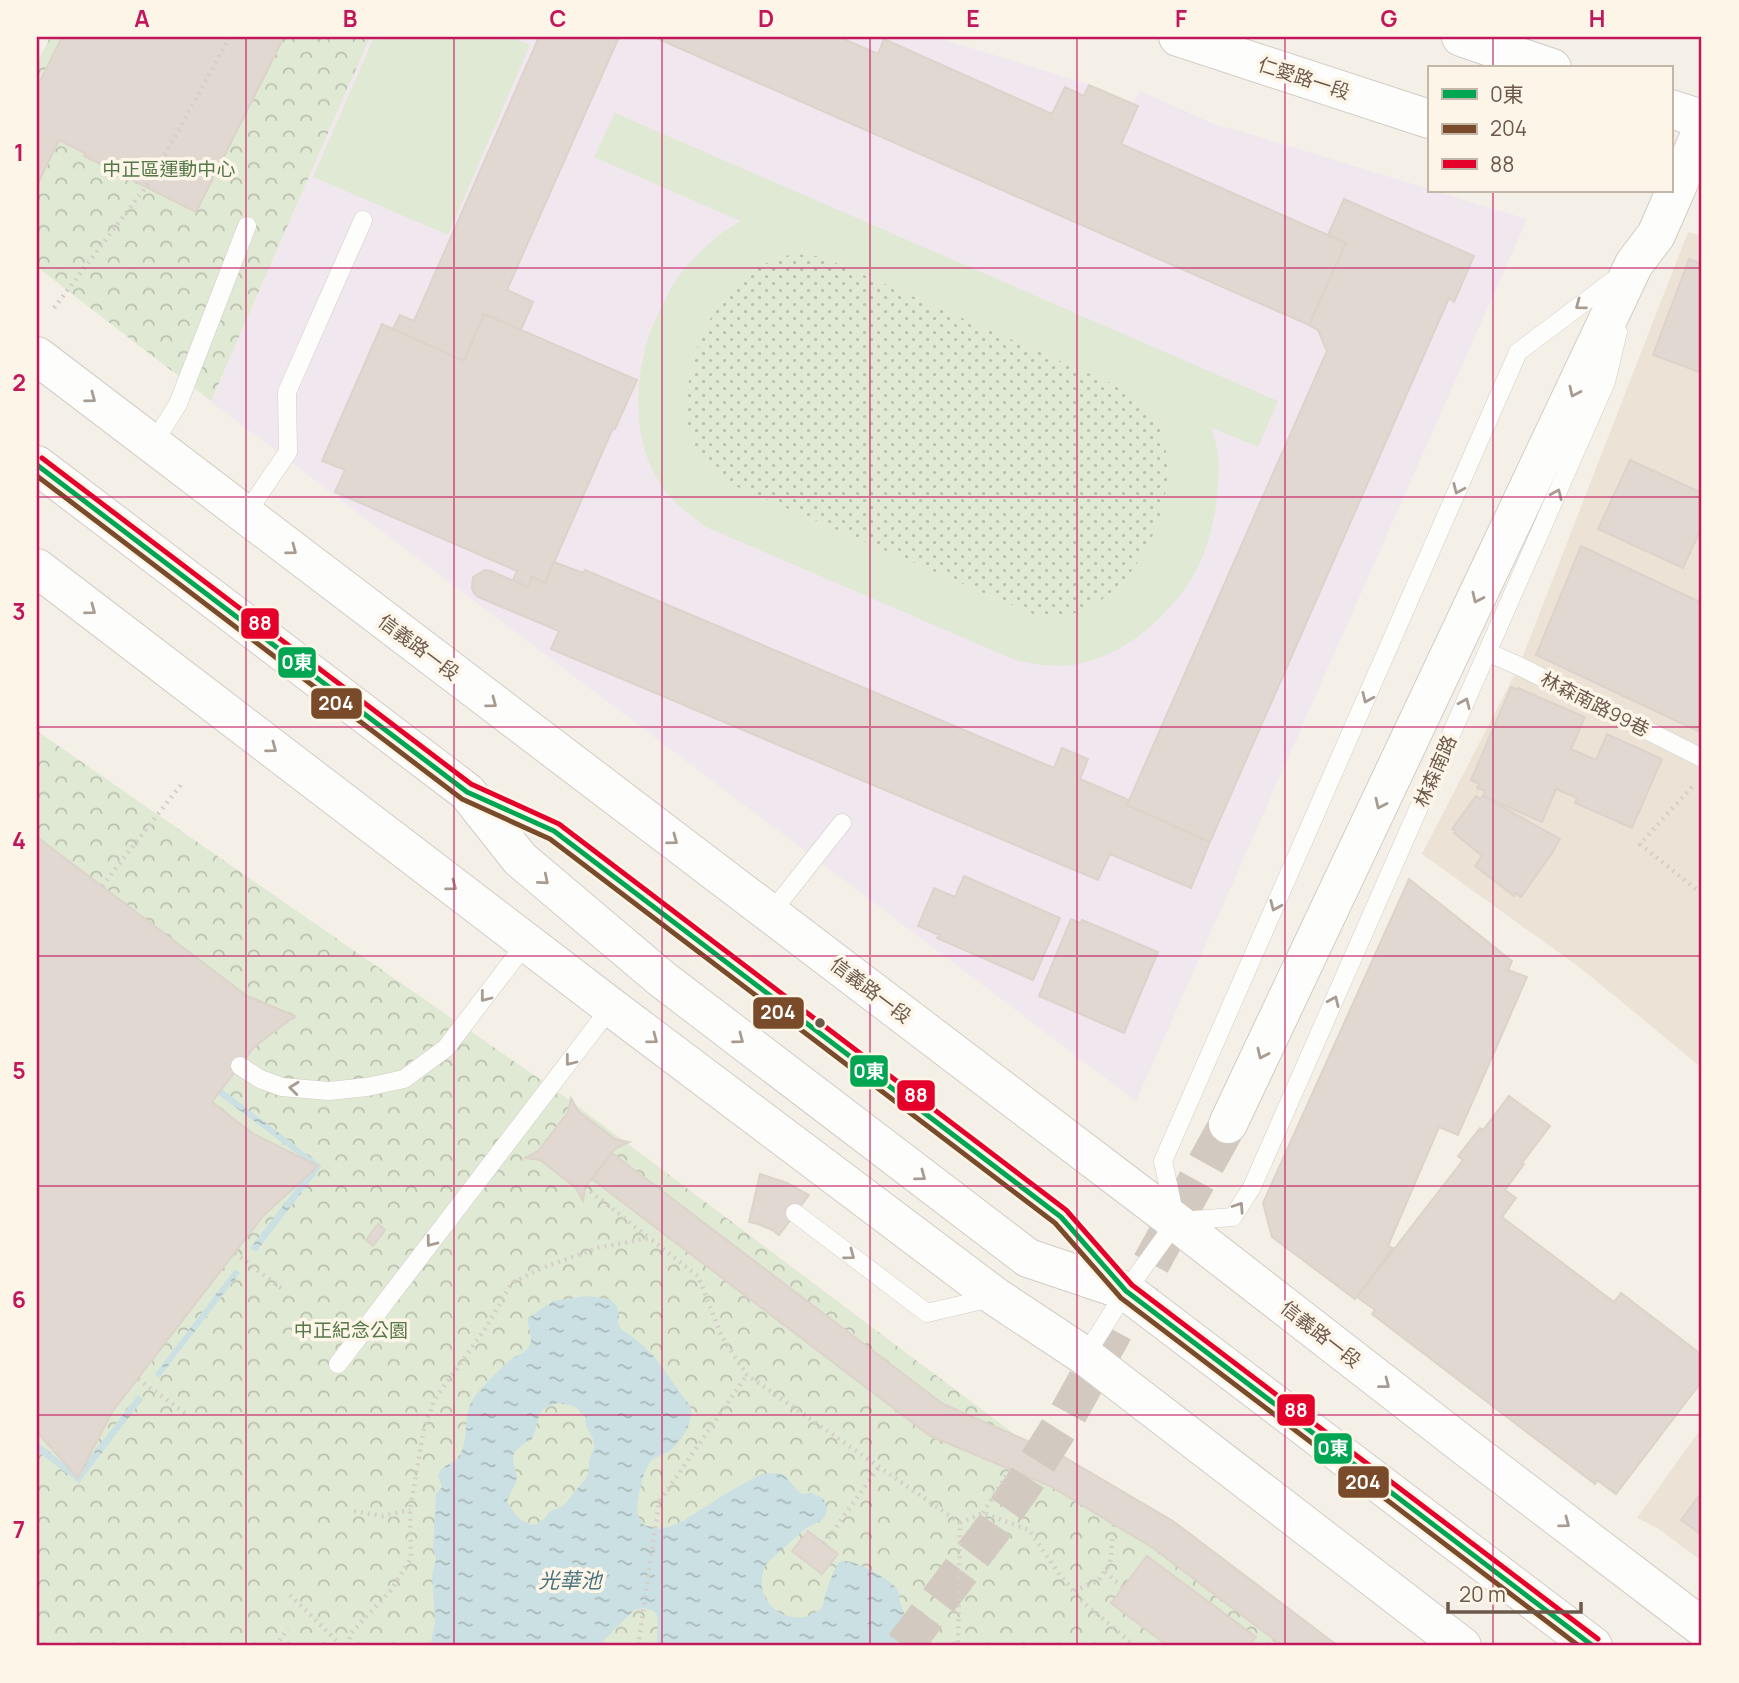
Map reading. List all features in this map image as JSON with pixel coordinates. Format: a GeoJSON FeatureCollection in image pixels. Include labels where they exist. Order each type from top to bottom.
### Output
{"type":"FeatureCollection","features":[{"type":"Feature","properties":{"kind":"main road","name":"仁愛路一段"},"geometry":{"type":"LineString","coordinates":[[1178,37],[1428,119]]}},
{"type":"Feature","properties":{"kind":"main road"},"geometry":{"type":"LineString","coordinates":[[1461,37],[1546,66]]}},
{"type":"Feature","properties":{"kind":"main road"},"geometry":{"type":"LineString","coordinates":[[1672,109],[1702,118]]}},
{"type":"Feature","properties":{"kind":"main road","name":"林森南路"},"geometry":{"type":"LineString","coordinates":[[1228,1124],[1634,264],[1657,235],[1702,130]]}},
{"type":"Feature","properties":{"kind":"main road","name":"信義路一段"},"geometry":{"type":"LineString","coordinates":[[37,356],[1176,1222],[1702,1627]]}},
{"type":"Feature","properties":{"kind":"main road"},"geometry":{"type":"LineString","coordinates":[[37,465],[467,792],[520,859],[662,979],[972,1216],[1028,1258],[1126,1291],[1593,1646]]}},
{"type":"Feature","properties":{"kind":"main road"},"geometry":{"type":"LineString","coordinates":[[37,568],[526,943],[996,1297],[1085,1356],[1462,1646]]}},
{"type":"Feature","properties":{"kind":"lane"},"geometry":{"type":"LineString","coordinates":[[245,515],[289,452],[287,392],[363,220]]}},
{"type":"Feature","properties":{"kind":"lane"},"geometry":{"type":"LineString","coordinates":[[153,444],[178,404],[247,226]]}},
{"type":"Feature","properties":{"kind":"lane","name":"林森南路"},"geometry":{"type":"LineString","coordinates":[[1634,264],[1606,382],[1252,1187],[1233,1217],[1176,1222],[1163,1161],[1518,352],[1634,264]]}},
{"type":"Feature","properties":{"kind":"lane","name":"林森南路99巷"},"geometry":{"type":"LineString","coordinates":[[1488,652],[1702,758]]}},
{"type":"Feature","properties":{"kind":"lane"},"geometry":{"type":"LineString","coordinates":[[467,792],[554,831],[1060,1217],[1126,1291]]}},
{"type":"Feature","properties":{"kind":"lane"},"geometry":{"type":"LineString","coordinates":[[770,914],[842,823]]}},
{"type":"Feature","properties":{"kind":"lane"},"geometry":{"type":"LineString","coordinates":[[240,1066],[260,1079],[282,1087],[329,1091],[404,1079],[446,1048],[526,943]]}},
{"type":"Feature","properties":{"kind":"lane"},"geometry":{"type":"LineString","coordinates":[[338,1364],[611,1007]]}},
{"type":"Feature","properties":{"kind":"lane"},"geometry":{"type":"LineString","coordinates":[[795,1213],[927,1313],[996,1297]]}},
{"type":"Feature","properties":{"kind":"lane"},"geometry":{"type":"LineString","coordinates":[[1085,1356],[1126,1291],[1176,1222]]}},
{"type":"Feature","properties":{"kind":"path"},"geometry":{"type":"LineString","coordinates":[[54,308],[151,180],[230,37]]}},
{"type":"Feature","properties":{"kind":"path"},"geometry":{"type":"LineString","coordinates":[[102,886],[183,782]]}},
{"type":"Feature","properties":{"kind":"path"},"geometry":{"type":"LineString","coordinates":[[1693,786],[1640,844],[1702,894]]}},
{"type":"Feature","properties":{"kind":"path"},"geometry":{"type":"LineString","coordinates":[[585,1187],[698,1276],[722,1337],[747,1375],[960,1523]]}},
{"type":"Feature","properties":{"kind":"path"},"geometry":{"type":"LineString","coordinates":[[348,1646],[351,1633],[391,1590],[411,1558],[410,1510],[424,1428],[435,1399],[485,1329],[512,1283],[542,1268],[597,1248],[649,1238]]}},
{"type":"Feature","properties":{"kind":"path"},"geometry":{"type":"LineString","coordinates":[[235,1252],[285,1291]]}},
{"type":"Feature","properties":{"kind":"path"},"geometry":{"type":"LineString","coordinates":[[638,1646],[659,1502],[747,1375]]}},
{"type":"Feature","properties":{"kind":"path"},"geometry":{"type":"LineString","coordinates":[[138,1379],[189,1416]]}},
{"type":"Feature","properties":{"kind":"path"},"geometry":{"type":"LineString","coordinates":[[824,1544],[879,1467]]}},
{"type":"Feature","properties":{"kind":"path"},"geometry":{"type":"LineString","coordinates":[[960,1523],[983,1513],[1010,1469]]}},
{"type":"Feature","properties":{"kind":"path"},"geometry":{"type":"LineString","coordinates":[[354,1511],[382,1516],[410,1510]]}},
{"type":"Feature","properties":{"kind":"path"},"geometry":{"type":"LineString","coordinates":[[983,1513],[1028,1530],[1083,1602],[1135,1646]]}},
{"type":"Feature","properties":{"kind":"path"},"geometry":{"type":"LineString","coordinates":[[958,1646],[960,1523]]}},
{"type":"Feature","properties":{"kind":"path"},"geometry":{"type":"LineString","coordinates":[[1074,1591],[1098,1581],[1110,1564],[1114,1524]]}},
{"type":"Feature","properties":{"kind":"path"},"geometry":{"type":"LineString","coordinates":[[1105,1572],[1123,1587]]}},
{"type":"Feature","properties":{"kind":"path"},"geometry":{"type":"LineString","coordinates":[[290,1595],[342,1646]]}},
{"type":"Feature","properties":{"kind":"path"},"geometry":{"type":"LineString","coordinates":[[275,1646],[288,1629]]}},
{"type":"Feature","properties":{"kind":"path"},"geometry":{"type":"LineString","coordinates":[[1268,1646],[1275,1640]]}},
{"type":"Feature","properties":{"kind":"shaded area"},"geometry":{"type":"Polygon","coordinates":[[[370,37],[935,37],[1088,84],[1133,104],[1139,91],[1226,129],[1227,127],[1428,189],[1428,192],[1437,192],[1527,219],[1136,1101],[211,402],[370,37]]]}},
{"type":"Feature","properties":{"kind":"shaded area"},"geometry":{"type":"Polygon","coordinates":[[[1688,232],[1702,236],[1702,1068],[1583,970],[1422,854],[1519,666],[1688,232]]]}},
{"type":"Feature","properties":{"kind":"shaded area"},"geometry":{"type":"Polygon","coordinates":[[[1702,1427],[1702,1561],[1657,1528],[1637,1518],[1702,1427]]]}},
{"type":"Feature","properties":{"kind":"green space","name":"中正區運動中心"},"geometry":{"type":"Polygon","coordinates":[[[50,37],[370,37],[211,401],[37,267],[37,63],[50,37]]]}},
{"type":"Feature","properties":{"kind":"green space"},"geometry":{"type":"Polygon","coordinates":[[[374,37],[511,37],[530,45],[448,235],[313,177],[374,37]]]}},
{"type":"Feature","properties":{"kind":"green space"},"geometry":{"type":"Polygon","coordinates":[[[615,113],[1278,401],[1258,447],[1212,428],[1219,468],[1215,513],[1203,557],[1176,601],[1148,629],[1115,651],[1079,664],[1039,665],[1015,660],[706,527],[666,492],[646,455],[638,414],[640,372],[650,332],[674,283],[706,246],[740,221],[594,157],[615,113]],[[794,254],[771,261],[750,273],[732,288],[705,329],[690,375],[687,410],[692,439],[709,467],[730,484],[1037,616],[1067,615],[1094,605],[1118,587],[1138,562],[1153,534],[1163,504],[1167,474],[1164,438],[1160,425],[1146,406],[1127,390],[826,258],[794,254]]]}},
{"type":"Feature","properties":{"kind":"green space"},"geometry":{"type":"Polygon","coordinates":[[[794,254],[825,258],[1127,390],[1146,406],[1157,420],[1164,438],[1167,475],[1163,505],[1153,535],[1138,563],[1118,587],[1094,605],[1067,615],[1037,616],[730,484],[709,467],[694,445],[688,422],[687,398],[696,351],[717,307],[732,288],[771,261],[794,254]]]}},
{"type":"Feature","properties":{"kind":"green space","name":"中正紀念公園"},"geometry":{"type":"Polygon","coordinates":[[[37,731],[564,1096],[1297,1646],[37,1646],[37,731]]]}},
{"type":"Feature","properties":{"kind":"water"},"geometry":{"type":"Polygon","coordinates":[[[222,1089],[322,1166],[256,1252],[250,1248],[317,1166],[301,1157],[218,1094],[222,1089]]]}},
{"type":"Feature","properties":{"kind":"water"},"geometry":{"type":"Polygon","coordinates":[[[235,1269],[240,1273],[159,1378],[155,1374],[235,1269]]]}},
{"type":"Feature","properties":{"kind":"water","name":"光華池"},"geometry":{"type":"Polygon","coordinates":[[[586,1296],[610,1299],[617,1306],[620,1328],[654,1356],[690,1406],[691,1418],[683,1436],[671,1450],[651,1461],[645,1472],[637,1510],[644,1525],[659,1529],[669,1527],[762,1474],[779,1473],[799,1492],[823,1498],[827,1508],[822,1520],[806,1528],[766,1564],[762,1578],[763,1591],[768,1601],[786,1616],[810,1615],[822,1608],[837,1565],[845,1561],[852,1562],[879,1575],[897,1589],[905,1622],[904,1631],[896,1646],[657,1646],[658,1618],[654,1611],[643,1608],[634,1610],[598,1646],[430,1646],[435,1623],[432,1575],[436,1559],[433,1550],[436,1494],[442,1487],[438,1475],[442,1468],[460,1458],[467,1414],[473,1399],[505,1365],[527,1350],[531,1341],[528,1318],[553,1301],[586,1296]],[[558,1403],[544,1409],[532,1439],[518,1448],[513,1456],[517,1480],[507,1501],[515,1514],[525,1522],[535,1525],[550,1511],[565,1504],[586,1478],[594,1447],[593,1439],[586,1426],[585,1416],[574,1406],[558,1403]]]}},
{"type":"Feature","properties":{"kind":"water"},"geometry":{"type":"Polygon","coordinates":[[[138,1395],[143,1399],[79,1483],[37,1451],[37,1442],[79,1478],[86,1462],[138,1395]]]}},
{"type":"Feature","properties":{"kind":"building"},"geometry":{"type":"Polygon","coordinates":[[[62,37],[284,37],[196,212],[84,156],[85,153],[59,140],[37,185],[37,87],[62,37]]]}},
{"type":"Feature","properties":{"kind":"building"},"geometry":{"type":"Polygon","coordinates":[[[539,37],[619,37],[507,290],[533,302],[521,330],[484,314],[464,361],[393,329],[400,315],[414,321],[539,37]]]}},
{"type":"Feature","properties":{"kind":"building"},"geometry":{"type":"Polygon","coordinates":[[[654,37],[839,37],[878,54],[884,39],[1052,114],[1065,87],[1084,96],[1089,85],[1138,106],[1121,144],[1346,243],[1309,325],[654,37]]]}},
{"type":"Feature","properties":{"kind":"building"},"geometry":{"type":"Polygon","coordinates":[[[1344,199],[1474,256],[1454,302],[1449,298],[1210,842],[1127,805],[1327,351],[1318,330],[1309,325],[1346,243],[1328,235],[1344,199]]]}},
{"type":"Feature","properties":{"kind":"building"},"geometry":{"type":"Polygon","coordinates":[[[1689,259],[1702,264],[1702,373],[1653,355],[1689,259]]]}},
{"type":"Feature","properties":{"kind":"building"},"geometry":{"type":"Polygon","coordinates":[[[484,314],[637,380],[545,583],[532,577],[528,587],[513,580],[517,571],[335,492],[345,470],[322,461],[382,324],[464,361],[484,314]]]}},
{"type":"Feature","properties":{"kind":"building"},"geometry":{"type":"Polygon","coordinates":[[[1630,460],[1702,493],[1702,527],[1683,568],[1598,529],[1630,460]]]}},
{"type":"Feature","properties":{"kind":"building"},"geometry":{"type":"Polygon","coordinates":[[[1581,546],[1702,603],[1702,733],[1536,655],[1581,546]]]}},
{"type":"Feature","properties":{"kind":"building"},"geometry":{"type":"Polygon","coordinates":[[[554,562],[583,573],[585,570],[1054,768],[1062,748],[1088,759],[1080,779],[1129,800],[1127,805],[1210,842],[1191,888],[1110,854],[1098,880],[551,649],[559,631],[478,597],[472,588],[473,577],[485,570],[528,587],[532,577],[545,583],[554,562]]]}},
{"type":"Feature","properties":{"kind":"building"},"geometry":{"type":"Polygon","coordinates":[[[1511,687],[1585,717],[1571,749],[1596,760],[1607,734],[1662,759],[1632,828],[1575,803],[1577,798],[1556,789],[1542,822],[1483,796],[1485,791],[1477,788],[1479,784],[1471,780],[1511,687]]]}},
{"type":"Feature","properties":{"kind":"building"},"geometry":{"type":"Polygon","coordinates":[[[1476,796],[1480,799],[1483,796],[1560,839],[1521,897],[1516,893],[1514,896],[1475,866],[1482,856],[1452,829],[1476,796]]]}},
{"type":"Feature","properties":{"kind":"building"},"geometry":{"type":"Polygon","coordinates":[[[37,837],[247,996],[295,1016],[254,1047],[212,1102],[252,1133],[318,1166],[263,1216],[112,1412],[78,1478],[37,1432],[37,837]]]}},
{"type":"Feature","properties":{"kind":"building"},"geometry":{"type":"Polygon","coordinates":[[[964,876],[1060,918],[1033,980],[937,938],[939,935],[918,926],[934,888],[955,897],[964,876]]]}},
{"type":"Feature","properties":{"kind":"building"},"geometry":{"type":"Polygon","coordinates":[[[1409,879],[1512,961],[1508,970],[1527,977],[1458,1135],[1439,1127],[1388,1246],[1393,1248],[1355,1299],[1272,1237],[1263,1203],[1409,879]]]}},
{"type":"Feature","properties":{"kind":"building"},"geometry":{"type":"Polygon","coordinates":[[[1071,919],[1080,923],[1082,920],[1158,952],[1124,1033],[1039,996],[1071,919]]]}},
{"type":"Feature","properties":{"kind":"building"},"geometry":{"type":"Polygon","coordinates":[[[1509,1096],[1550,1126],[1505,1190],[1516,1198],[1502,1217],[1614,1302],[1621,1293],[1702,1355],[1702,1381],[1616,1494],[1597,1480],[1595,1484],[1372,1314],[1375,1310],[1357,1297],[1463,1160],[1458,1156],[1480,1128],[1483,1130],[1509,1096]]]}},
{"type":"Feature","properties":{"kind":"building"},"geometry":{"type":"Polygon","coordinates":[[[571,1098],[578,1111],[615,1139],[629,1142],[616,1148],[585,1187],[583,1201],[576,1188],[540,1160],[525,1158],[538,1151],[568,1112],[571,1098]]]}},
{"type":"Feature","properties":{"kind":"building"},"geometry":{"type":"Polygon","coordinates":[[[612,1153],[943,1404],[1062,1456],[1173,1521],[1338,1646],[1283,1646],[1153,1548],[1050,1486],[930,1436],[592,1179],[612,1153]]]}},
{"type":"Feature","properties":{"kind":"building"},"geometry":{"type":"Polygon","coordinates":[[[760,1174],[787,1183],[809,1195],[779,1235],[749,1222],[760,1174]]]}},
{"type":"Feature","properties":{"kind":"building"},"geometry":{"type":"Polygon","coordinates":[[[378,1224],[385,1230],[373,1246],[366,1240],[378,1224]]]}},
{"type":"Feature","properties":{"kind":"building"},"geometry":{"type":"Polygon","coordinates":[[[1702,1492],[1702,1535],[1681,1520],[1702,1492]]]}},
{"type":"Feature","properties":{"kind":"building"},"geometry":{"type":"Polygon","coordinates":[[[808,1531],[838,1554],[822,1574],[792,1551],[808,1531]]]}},
{"type":"Feature","properties":{"kind":"building"},"geometry":{"type":"Polygon","coordinates":[[[1147,1556],[1256,1637],[1249,1646],[1168,1646],[1111,1603],[1147,1556]]]}},
{"type":"Feature","properties":{"kind":"tunnel"},"geometry":{"type":"LineString","coordinates":[[904,1646],[994,1527],[1068,1414],[1228,1124]]}},
{"type":"Feature","properties":{"kind":"transit line","name":"88"},"geometry":{"type":"LineString","coordinates":[[42,458],[471,784],[559,824],[1066,1210],[1132,1285],[1598,1639]]}},
{"type":"Feature","properties":{"kind":"transit line","name":"0東"},"geometry":{"type":"LineString","coordinates":[[37,465],[467,792],[554,831],[1061,1217],[1126,1291],[1593,1646]]}},
{"type":"Feature","properties":{"kind":"transit line","name":"204"},"geometry":{"type":"LineString","coordinates":[[37,476],[462,799],[550,839],[1055,1223],[1121,1298],[1579,1646]]}}]}
